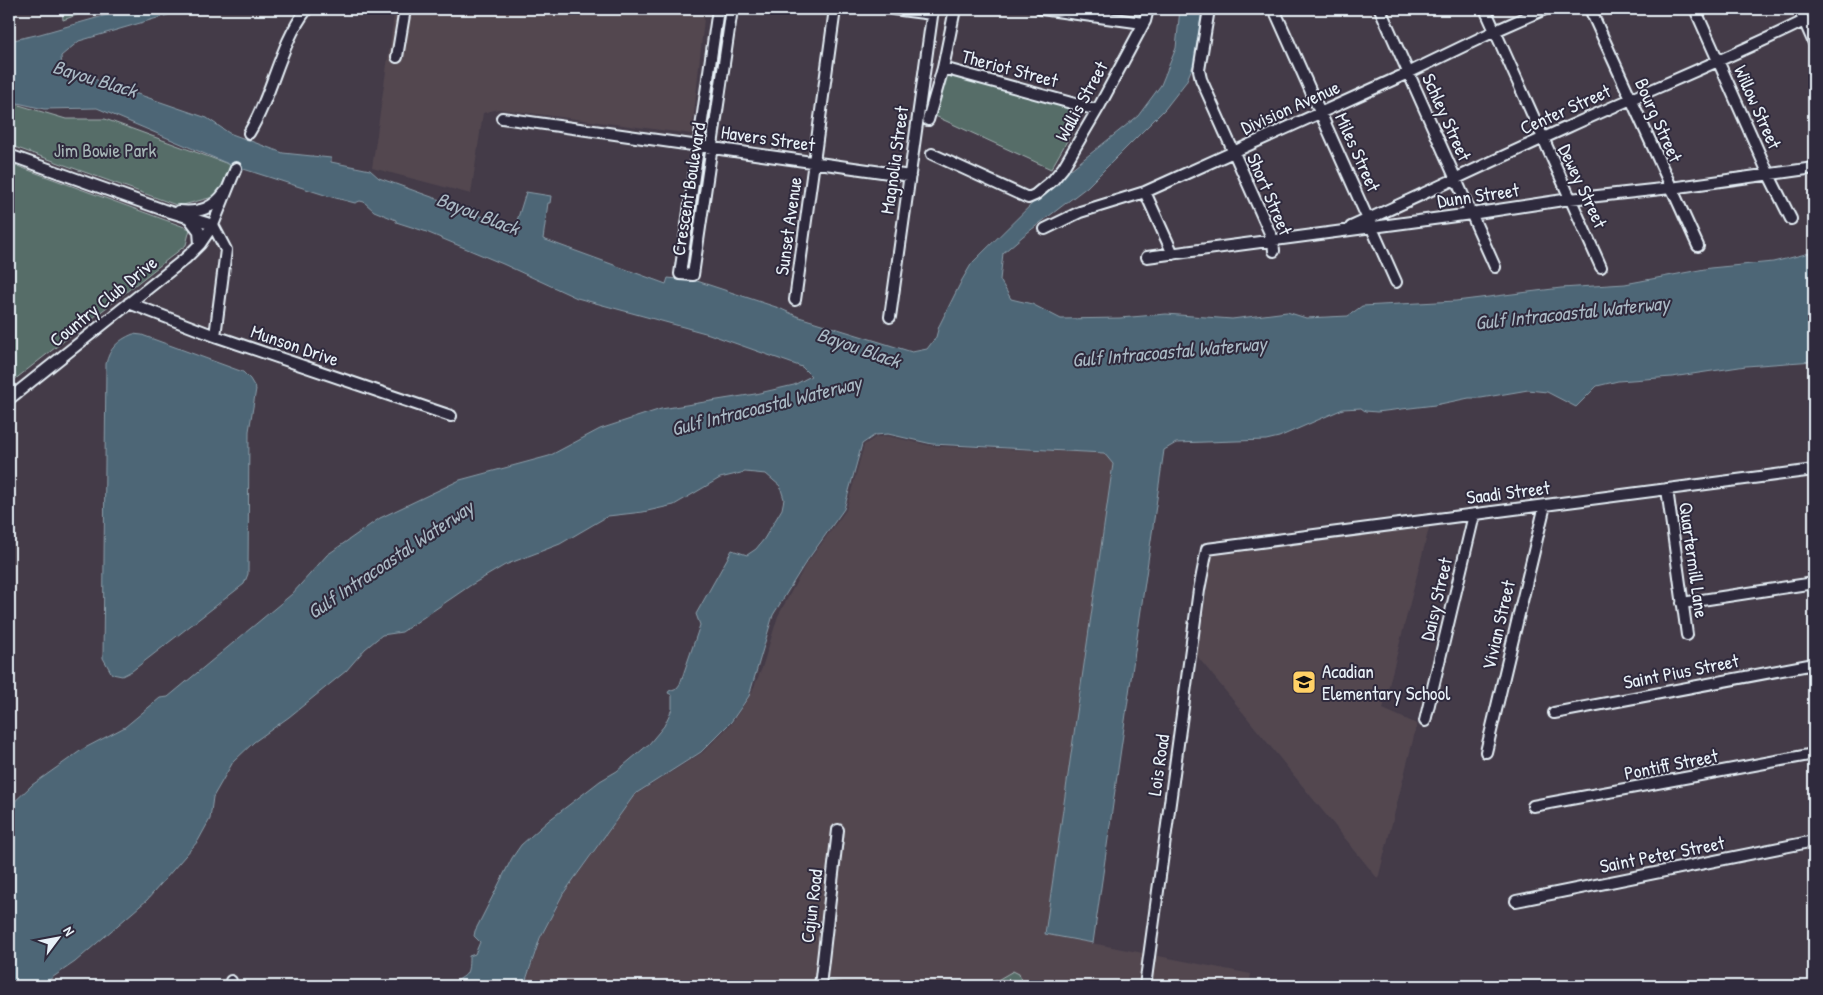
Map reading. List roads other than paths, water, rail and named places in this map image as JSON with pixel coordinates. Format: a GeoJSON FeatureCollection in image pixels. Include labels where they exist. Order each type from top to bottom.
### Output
{"type":"FeatureCollection","features":[{"type":"Feature","properties":{"kind":"street"},"geometry":{"type":"LineString","coordinates":[[249,133],[258,119],[291,32],[307,9]]}},
{"type":"Feature","properties":{"kind":"street"},"geometry":{"type":"LineString","coordinates":[[397,57],[406,9]]}},
{"type":"Feature","properties":{"kind":"street","name":"Crescent Boulevard"},"geometry":{"type":"LineString","coordinates":[[718,9],[680,274],[693,275],[732,9]]}},
{"type":"Feature","properties":{"kind":"street","name":"Sunset Avenue"},"geometry":{"type":"LineString","coordinates":[[795,300],[835,9]]}},
{"type":"Feature","properties":{"kind":"street"},"geometry":{"type":"LineString","coordinates":[[893,9],[932,12]]}},
{"type":"Feature","properties":{"kind":"street"},"geometry":{"type":"LineString","coordinates":[[928,120],[944,68],[955,9]]}},
{"type":"Feature","properties":{"kind":"street"},"geometry":{"type":"LineString","coordinates":[[1040,9],[1144,23]]}},
{"type":"Feature","properties":{"kind":"street","name":"Wallis Street"},"geometry":{"type":"LineString","coordinates":[[932,154],[1028,198],[1033,197],[1063,168],[1144,23],[1148,9]]}},
{"type":"Feature","properties":{"kind":"street","name":"Short Street"},"geometry":{"type":"LineString","coordinates":[[1208,9],[1199,70],[1201,79],[1274,246]]}},
{"type":"Feature","properties":{"kind":"street","name":"Miles Street"},"geometry":{"type":"LineString","coordinates":[[1274,9],[1396,282]]}},
{"type":"Feature","properties":{"kind":"street","name":"Schley Street"},"geometry":{"type":"LineString","coordinates":[[1380,9],[1495,267]]}},
{"type":"Feature","properties":{"kind":"street","name":"Dewey Street"},"geometry":{"type":"LineString","coordinates":[[1485,9],[1601,267]]}},
{"type":"Feature","properties":{"kind":"street","name":"Division Avenue"},"geometry":{"type":"LineString","coordinates":[[1045,229],[1080,212],[1145,192],[1545,9]]}},
{"type":"Feature","properties":{"kind":"street","name":"Bourg Street"},"geometry":{"type":"LineString","coordinates":[[1590,9],[1698,246]]}},
{"type":"Feature","properties":{"kind":"street","name":"Willow Street"},"geometry":{"type":"LineString","coordinates":[[1695,9],[1791,219]]}},
{"type":"Feature","properties":{"kind":"street"},"geometry":{"type":"LineString","coordinates":[[1799,9],[1814,44]]}},
{"type":"Feature","properties":{"kind":"street","name":"Magnolia Street"},"geometry":{"type":"LineString","coordinates":[[890,317],[932,12]]}},
{"type":"Feature","properties":{"kind":"street","name":"Center Street"},"geometry":{"type":"LineString","coordinates":[[1370,223],[1542,138],[1719,62],[1804,21]]}},
{"type":"Feature","properties":{"kind":"street","name":"Theriot Street"},"geometry":{"type":"LineString","coordinates":[[944,68],[1097,110]]}},
{"type":"Feature","properties":{"kind":"street","name":"Havers Street"},"geometry":{"type":"LineString","coordinates":[[502,118],[910,176]]}},
{"type":"Feature","properties":{"kind":"street"},"geometry":{"type":"LineString","coordinates":[[9,155],[190,219],[213,225],[226,250],[215,336]]}},
{"type":"Feature","properties":{"kind":"street","name":"Country Club Drive"},"geometry":{"type":"LineString","coordinates":[[9,398],[186,258],[200,244],[213,225],[236,168]]}},
{"type":"Feature","properties":{"kind":"street","name":"Dunn Street"},"geometry":{"type":"LineString","coordinates":[[1147,256],[1274,246],[1341,232],[1370,223],[1471,214],[1570,199],[1671,188],[1814,168]]}},
{"type":"Feature","properties":{"kind":"street"},"geometry":{"type":"LineString","coordinates":[[164,210],[195,212],[217,201],[229,187]]}},
{"type":"Feature","properties":{"kind":"street"},"geometry":{"type":"LineString","coordinates":[[1145,192],[1172,254]]}},
{"type":"Feature","properties":{"kind":"street"},"geometry":{"type":"LineString","coordinates":[[190,219],[199,231],[200,244]]}},
{"type":"Feature","properties":{"kind":"street","name":"Munson Drive"},"geometry":{"type":"LineString","coordinates":[[129,303],[215,336],[451,416]]}},
{"type":"Feature","properties":{"kind":"street","name":"Saadi Street"},"geometry":{"type":"LineString","coordinates":[[1207,549],[1814,470]]}},
{"type":"Feature","properties":{"kind":"street","name":"Quartermill Lane"},"geometry":{"type":"LineString","coordinates":[[1667,489],[1687,635]]}},
{"type":"Feature","properties":{"kind":"street","name":"Vivian Street"},"geometry":{"type":"LineString","coordinates":[[1486,752],[1545,505]]}},
{"type":"Feature","properties":{"kind":"street","name":"Daisy Street"},"geometry":{"type":"LineString","coordinates":[[1425,721],[1474,515]]}},
{"type":"Feature","properties":{"kind":"street","name":"Lois Road"},"geometry":{"type":"LineString","coordinates":[[1144,986],[1199,590],[1207,549]]}},
{"type":"Feature","properties":{"kind":"street"},"geometry":{"type":"LineString","coordinates":[[1682,603],[1814,583]]}},
{"type":"Feature","properties":{"kind":"street","name":"Saint Pius Street"},"geometry":{"type":"LineString","coordinates":[[1554,713],[1814,664]]}},
{"type":"Feature","properties":{"kind":"street","name":"Pontiff Street"},"geometry":{"type":"LineString","coordinates":[[1533,806],[1814,754]]}},
{"type":"Feature","properties":{"kind":"street","name":"Cajun Road"},"geometry":{"type":"LineString","coordinates":[[820,986],[838,830]]}},
{"type":"Feature","properties":{"kind":"street","name":"Saint Peter Street"},"geometry":{"type":"LineString","coordinates":[[1516,901],[1814,841]]}},
{"type":"Feature","properties":{"kind":"water"},"geometry":{"type":"Polygon","coordinates":[[[128,9],[188,9],[79,41],[61,56],[62,68],[207,118],[229,133],[283,153],[331,158],[331,162],[370,170],[379,178],[465,209],[472,208],[479,216],[485,217],[489,215],[510,224],[516,224],[526,192],[551,196],[550,203],[548,203],[543,239],[666,284],[668,278],[697,281],[779,308],[799,317],[912,352],[927,349],[936,337],[939,326],[972,263],[1051,185],[1138,116],[1161,85],[1176,48],[1180,9],[1202,9],[1195,61],[1186,82],[1165,109],[1087,187],[1003,253],[1000,280],[1011,299],[1032,304],[1061,319],[1120,318],[1166,314],[1232,319],[1287,312],[1306,318],[1348,316],[1362,306],[1456,301],[1561,288],[1625,284],[1710,268],[1773,262],[1814,252],[1814,361],[1746,366],[1672,377],[1618,381],[1597,386],[1576,407],[1547,392],[1528,390],[1377,412],[1365,411],[1361,408],[1343,409],[1279,437],[1266,440],[1176,443],[1164,450],[1093,943],[1045,934],[1113,464],[1104,453],[932,444],[888,434],[875,435],[862,444],[844,509],[804,565],[773,615],[749,696],[731,722],[701,752],[635,794],[563,894],[540,938],[524,986],[450,986],[467,973],[469,956],[475,954],[480,942],[474,936],[475,931],[512,858],[521,845],[548,821],[600,781],[617,771],[649,744],[664,726],[672,709],[672,695],[668,693],[680,684],[700,625],[696,614],[732,550],[747,555],[756,549],[782,509],[784,499],[780,486],[766,474],[745,472],[720,478],[674,505],[643,512],[608,516],[560,544],[505,565],[471,585],[402,632],[382,635],[365,649],[346,671],[289,717],[254,742],[233,762],[213,797],[210,819],[198,841],[147,900],[75,962],[40,986],[9,986],[9,807],[32,785],[83,749],[125,727],[160,698],[168,697],[292,594],[327,555],[380,518],[460,480],[549,456],[600,429],[661,409],[755,394],[794,385],[811,376],[802,367],[709,334],[577,298],[503,264],[424,231],[396,222],[396,220],[374,211],[364,202],[355,203],[328,196],[231,165],[97,108],[44,109],[9,101],[9,41],[128,9]]]}},
{"type":"Feature","properties":{"kind":"water"},"geometry":{"type":"Polygon","coordinates":[[[133,334],[142,335],[243,372],[256,389],[249,431],[248,574],[244,584],[132,671],[122,676],[112,674],[103,658],[106,364],[109,354],[115,346],[133,334]]]}},
{"type":"Feature","properties":{"kind":"place","name":"Acadian Elementary School"},"geometry":{"type":"Point","coordinates":[1304,682]}},
{"type":"Feature","properties":{"kind":"water label","name":"Bayou Black"},"geometry":{"type":"Point","coordinates":[95,78]}},
{"type":"Feature","properties":{"kind":"water label","name":"Bayou Black"},"geometry":{"type":"Point","coordinates":[478,213]}},
{"type":"Feature","properties":{"kind":"water label","name":"Gulf Intracoastal Waterway"},"geometry":{"type":"Point","coordinates":[1572,312]}},
{"type":"Feature","properties":{"kind":"water label","name":"Bayou Black"},"geometry":{"type":"Point","coordinates":[859,347]}},
{"type":"Feature","properties":{"kind":"water label","name":"Gulf Intracoastal Waterway"},"geometry":{"type":"Point","coordinates":[1169,351]}},
{"type":"Feature","properties":{"kind":"water label","name":"Gulf Intracoastal Waterway"},"geometry":{"type":"Point","coordinates":[766,405]}},
{"type":"Feature","properties":{"kind":"water label","name":"Gulf Intracoastal Waterway"},"geometry":{"type":"Point","coordinates":[390,559]}},
{"type":"Feature","properties":{"kind":"park label","name":"Jim Bowie Park"},"geometry":{"type":"Point","coordinates":[105,150]}}]}
